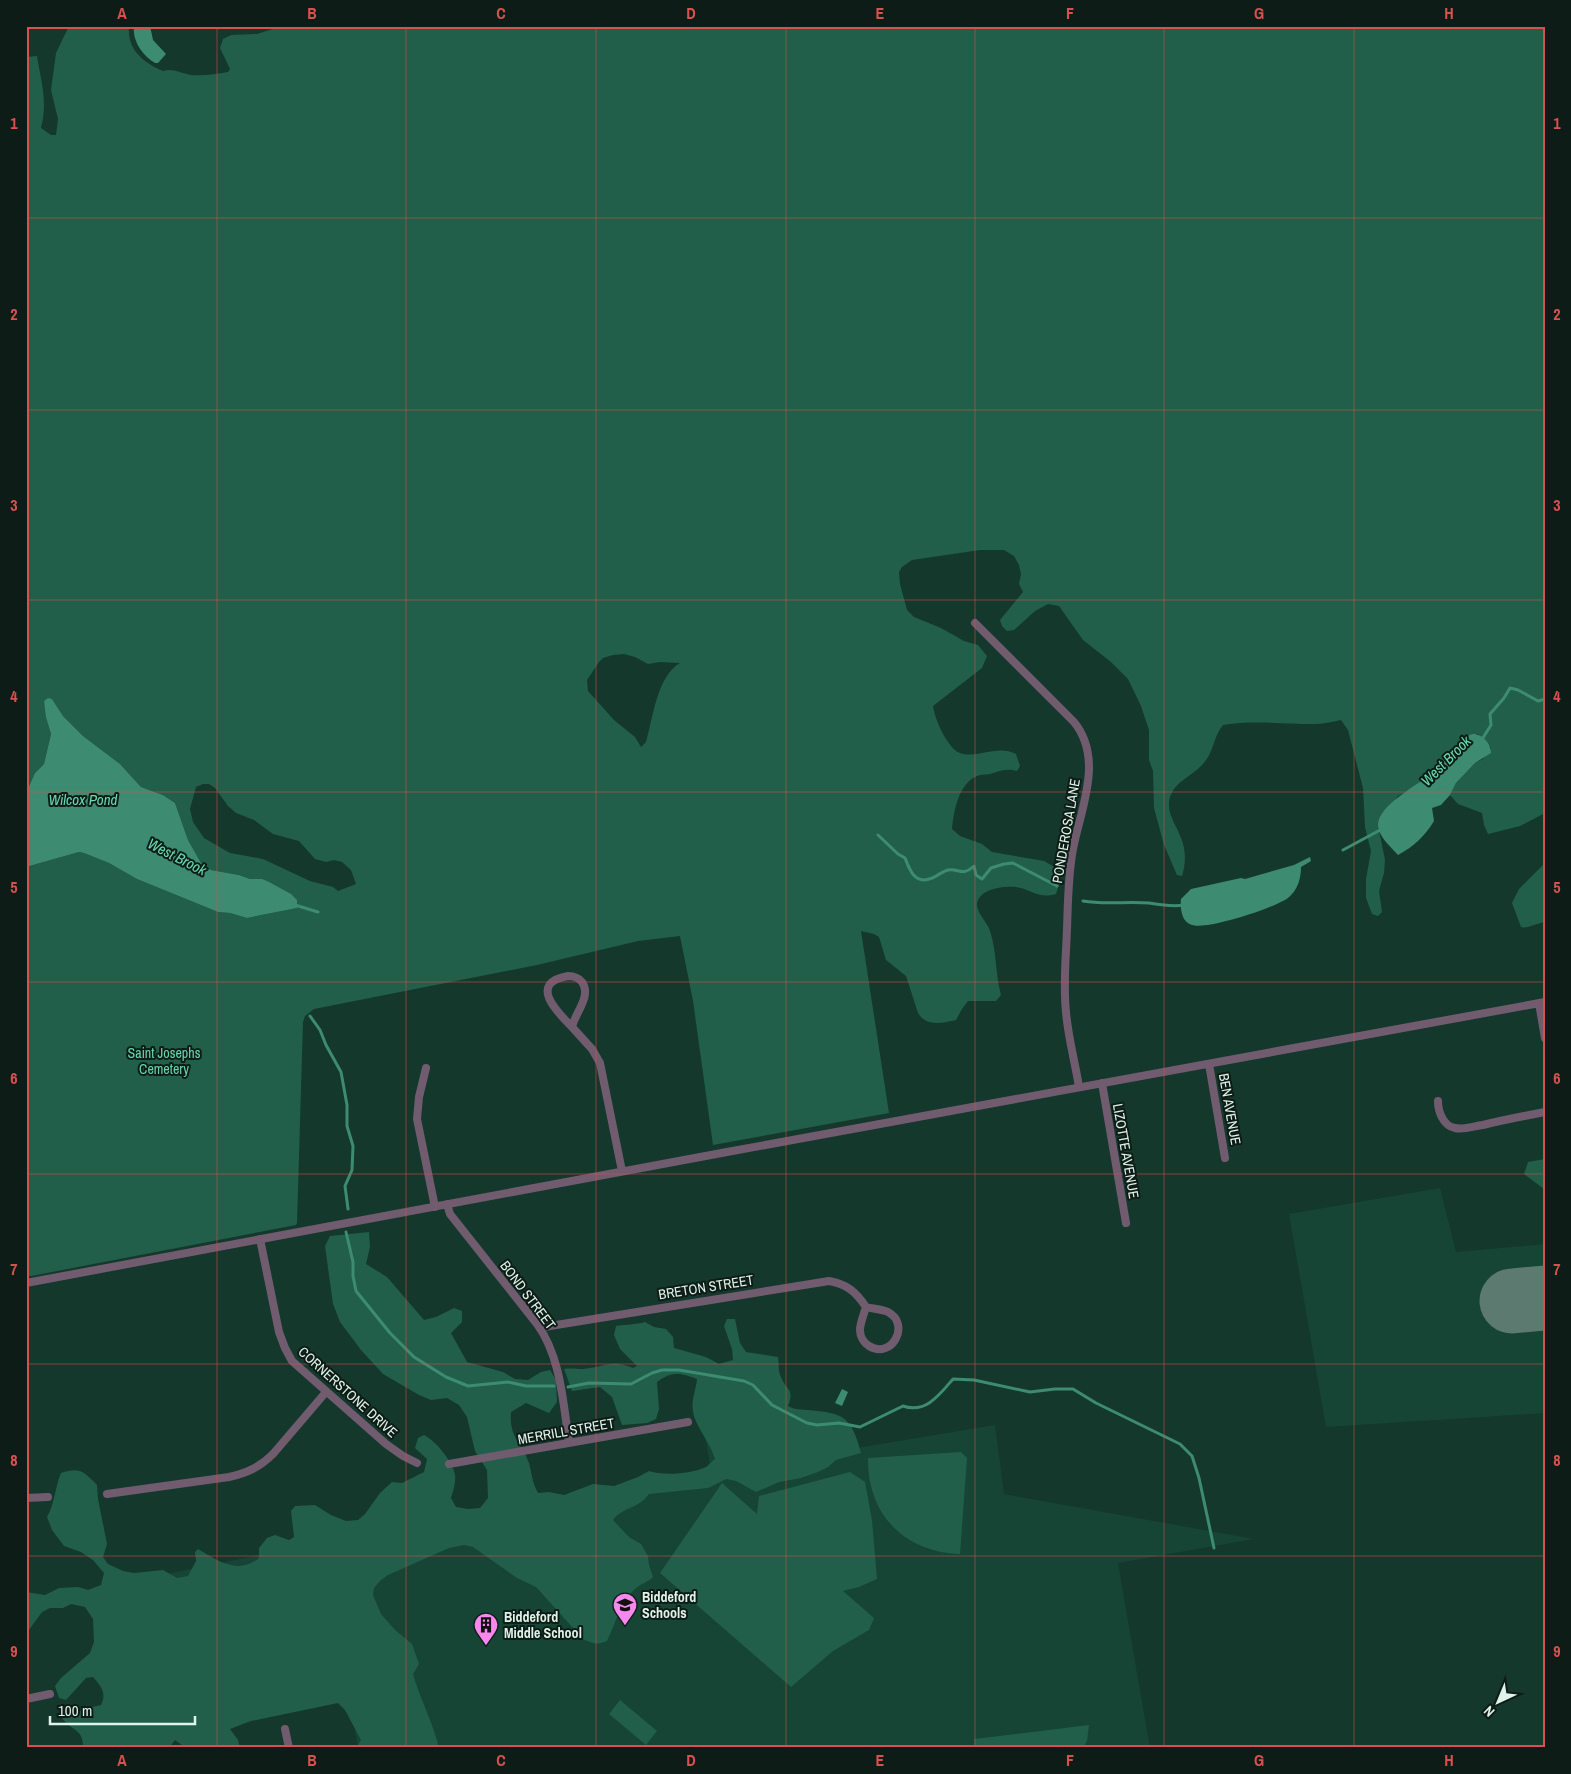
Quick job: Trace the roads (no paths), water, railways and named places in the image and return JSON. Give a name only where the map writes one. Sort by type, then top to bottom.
[{"type":"street","name":"PONDEROSA LANE","points":[[975,622],[1074,722],[1082,735],[1088,751],[1090,770],[1071,864],[1065,989],[1066,1014],[1079,1087]]},
{"type":"street","points":[[572,1027],[583,1001],[585,990],[580,980],[575,976],[568,976],[558,979],[551,984],[548,994],[549,1001],[556,1012],[592,1049],[600,1063],[622,1171]]},
{"type":"street","points":[[26,1284],[622,1171],[1542,1003],[1545,1038]]},
{"type":"street","name":"BEN AVENUE","points":[[1210,1064],[1225,1158]]},
{"type":"street","points":[[426,1068],[419,1097],[417,1119],[435,1207]]},
{"type":"street","name":"LIZOTTE AVENUE","points":[[1102,1083],[1126,1223]]},
{"type":"street","points":[[1438,1101],[1439,1112],[1442,1118],[1448,1125],[1455,1128],[1470,1127],[1545,1112]]},
{"type":"street","name":"BOND STREET","points":[[447,1204],[450,1214],[540,1328],[548,1342],[556,1366],[569,1442]]},
{"type":"street","name":"CORNERSTONE DRIVE","points":[[260,1239],[279,1332],[285,1348],[298,1367],[390,1447],[417,1463]]},
{"type":"street","name":"BRETON STREET","points":[[540,1328],[818,1281],[829,1281],[844,1285],[853,1291],[866,1307]]},
{"type":"street","points":[[866,1307],[889,1313],[896,1320],[899,1334],[890,1346],[876,1349],[864,1341],[860,1327],[866,1307]]},
{"type":"street","points":[[107,1494],[229,1477],[248,1472],[265,1462],[273,1454],[326,1392]]},
{"type":"street","name":"MERRILL STREET","points":[[449,1464],[688,1422]]},
{"type":"street","points":[[26,1498],[48,1497]]},
{"type":"street","points":[[26,1699],[50,1694]]},
{"type":"street","points":[[285,1730],[289,1748]]},
{"type":"water","points":[[134,26],[150,26],[153,40],[166,54],[158,63],[151,60],[139,48]]},
{"type":"water","name":"Wilcox Pond","points":[[48,698],[52,699],[63,716],[83,736],[120,764],[141,787],[163,795],[175,803],[188,840],[201,863],[211,870],[250,879],[262,879],[269,882],[291,894],[297,900],[297,908],[247,918],[218,912],[137,879],[109,863],[79,852],[26,867],[26,793],[35,773],[44,764],[51,734],[44,701]]},
{"type":"water","points":[[1477,734],[1486,740],[1490,746],[1491,753],[1475,763],[1456,783],[1450,795],[1441,805],[1432,808],[1434,821],[1427,832],[1398,855],[1386,842],[1379,830],[1380,818],[1384,810],[1435,771],[1466,736]]},
{"type":"water","points":[[1310,857],[1311,861],[1301,867],[1297,888],[1288,898],[1281,902],[1241,917],[1200,926],[1192,925],[1183,918],[1181,899],[1191,889],[1241,878],[1245,879],[1294,865]]},
{"type":"water","points":[[842,1389],[848,1392],[842,1406],[835,1403]]},
{"type":"waterway","name":"West Brook","points":[[1481,741],[1491,725],[1490,714],[1510,688],[1518,690],[1538,701],[1545,699]]},
{"type":"waterway","name":"West Brook","points":[[1343,850],[1382,829]]},
{"type":"waterway","name":"West Brook","points":[[878,835],[905,858],[913,874],[919,879],[931,878],[948,870],[963,872],[974,866],[976,875],[982,879],[991,868],[1013,863],[1057,886]]},
{"type":"waterway","name":"West Brook","points":[[1083,901],[1149,903],[1171,906],[1184,905]]},
{"type":"waterway","name":"West Brook","points":[[295,905],[318,912]]},
{"type":"waterway","points":[[310,1016],[320,1030],[341,1072],[347,1105],[347,1126],[353,1146],[352,1170],[345,1186],[348,1209]]},
{"type":"waterway","points":[[346,1232],[353,1262],[356,1291],[390,1333],[414,1357],[446,1377],[468,1386],[508,1382],[526,1386],[554,1386]]},
{"type":"waterway","points":[[568,1387],[589,1383],[631,1384],[662,1370],[679,1370],[744,1381],[753,1385],[772,1405],[807,1423],[817,1425],[839,1423],[860,1427],[903,1406],[911,1408],[926,1405],[938,1396],[953,1379],[974,1380],[1030,1392],[1073,1389],[1096,1403],[1180,1444],[1192,1456],[1199,1478],[1214,1548]]},
{"type":"place","name":"Biddeford Schools","points":[[625,1626]]},
{"type":"place","name":"Biddeford Middle School","points":[[486,1646]]},
{"type":"park label","name":"Saint Josephs Cemetery","points":[[164,1062]]}]
